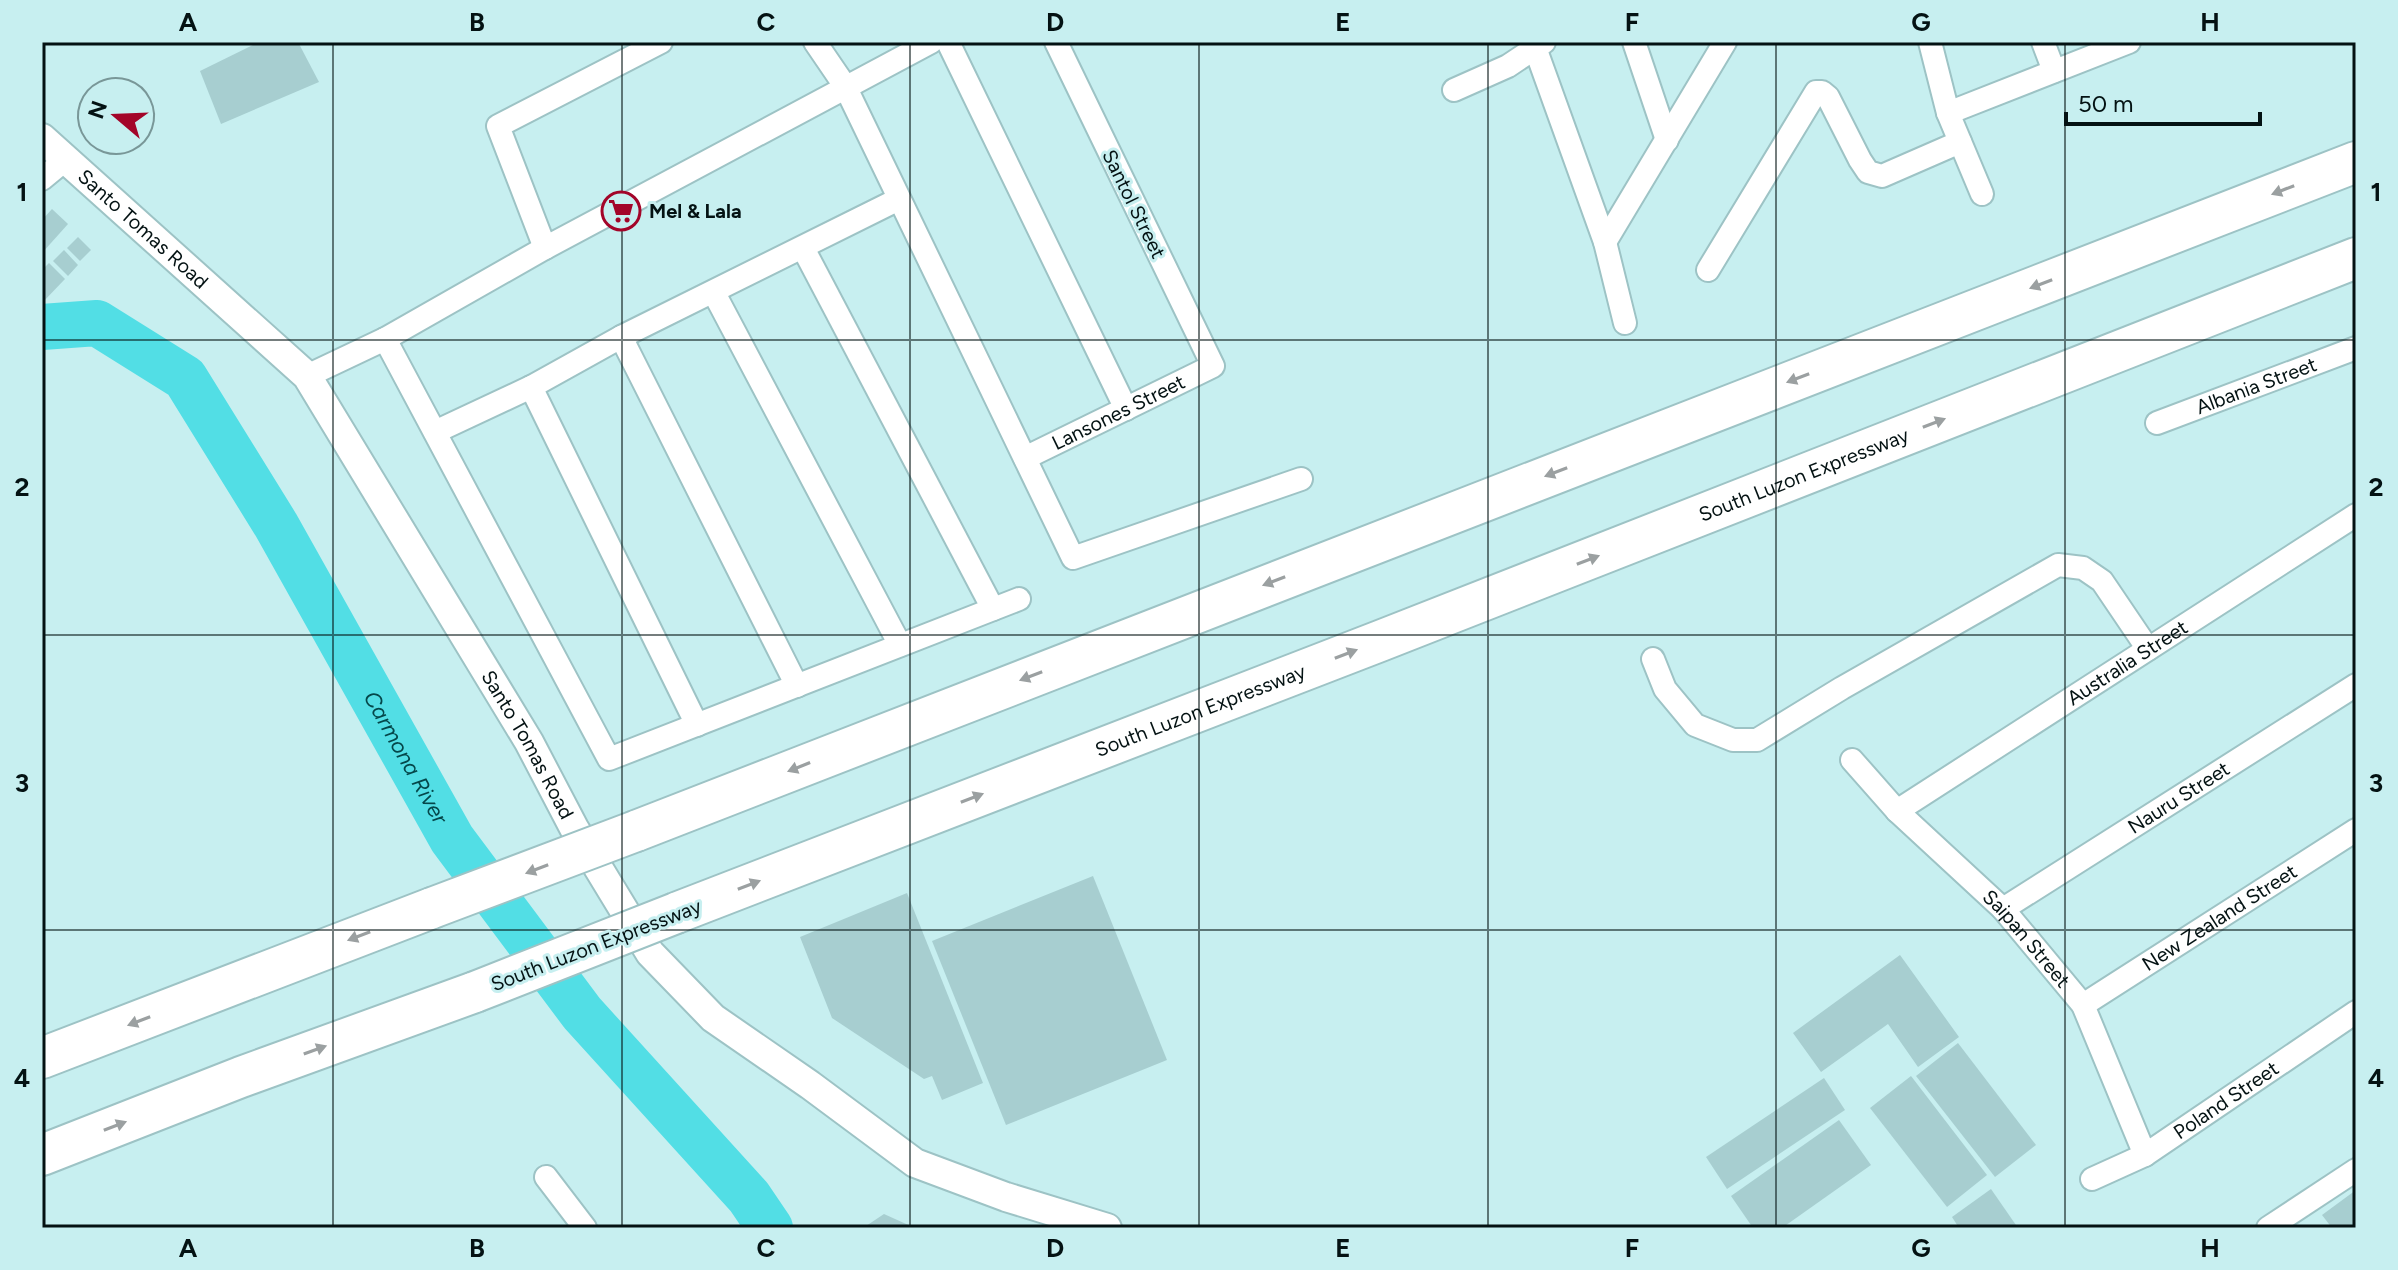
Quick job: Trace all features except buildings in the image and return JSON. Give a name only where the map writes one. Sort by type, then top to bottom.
[{"type":"highway","points":[[42,1058],[636,831],[2356,162]]},
{"type":"highway","name":"South Luzon Expressway","points":[[42,1155],[241,1077],[475,992],[2356,258]]},
{"type":"street","points":[[545,248],[498,126],[661,42]]},
{"type":"street","points":[[815,42],[845,86],[1073,558],[1301,479]]},
{"type":"street","points":[[307,376],[385,339],[545,248],[931,42]]},
{"type":"street","points":[[948,42],[1126,409]]},
{"type":"street","name":"Santol Street","points":[[1056,42],[1213,366]]},
{"type":"street","points":[[1634,42],[1667,140]]},
{"type":"street","points":[[1605,242],[1725,42]]},
{"type":"street","points":[[1930,42],[1948,113],[1982,194]]},
{"type":"street","points":[[2043,42],[2054,71]]},
{"type":"street","points":[[1948,113],[2129,42]]},
{"type":"street","points":[[1454,90],[1508,66],[1538,44],[1605,242],[1625,323]]},
{"type":"street","points":[[1708,270],[1816,92],[1828,97],[1868,172],[1882,176],[1960,142]]},
{"type":"street","name":"Santo Tomas Road","points":[[42,138],[307,376],[529,742],[574,828],[650,953],[713,1018],[915,1163],[1006,1197],[1107,1228]]},
{"type":"street","points":[[42,179],[65,160]]},
{"type":"street","points":[[435,432],[531,387],[621,337],[899,199]]},
{"type":"street","points":[[803,248],[993,609]]},
{"type":"street","points":[[714,293],[900,645]]},
{"type":"street","points":[[621,337],[797,686]]},
{"type":"street","points":[[385,339],[609,759],[1019,599]]},
{"type":"street","name":"Albania Street","points":[[2157,423],[2356,348]]},
{"type":"street","name":"Lansones Street","points":[[1025,458],[1213,366]]},
{"type":"street","points":[[531,387],[697,725]]},
{"type":"street","name":"Australia Street","points":[[1897,811],[2356,515]]},
{"type":"street","points":[[1653,659],[1665,689],[1695,725],[1733,740],[1757,740],[2058,565],[2083,568],[2102,581],[2148,649]]},
{"type":"street","name":"Nauru Street","points":[[2003,909],[2356,685]]},
{"type":"street","name":"Saipan Street","points":[[1852,760],[1897,811],[2003,909],[2083,1005],[2145,1155]]},
{"type":"street","name":"New Zealand Street","points":[[2083,1005],[2356,830]]},
{"type":"street","name":"Poland Street","points":[[2092,1179],[2145,1155],[2356,1012]]},
{"type":"street","points":[[2268,1228],[2356,1170]]},
{"type":"street","points":[[546,1177],[585,1228]]},
{"type":"waterway","name":"Carmona River","points":[[42,327],[97,323],[185,378],[276,525],[452,839],[582,1013],[749,1197],[770,1228]]},
{"type":"place","name":"Mel & Lala","points":[[621,211]]}]
